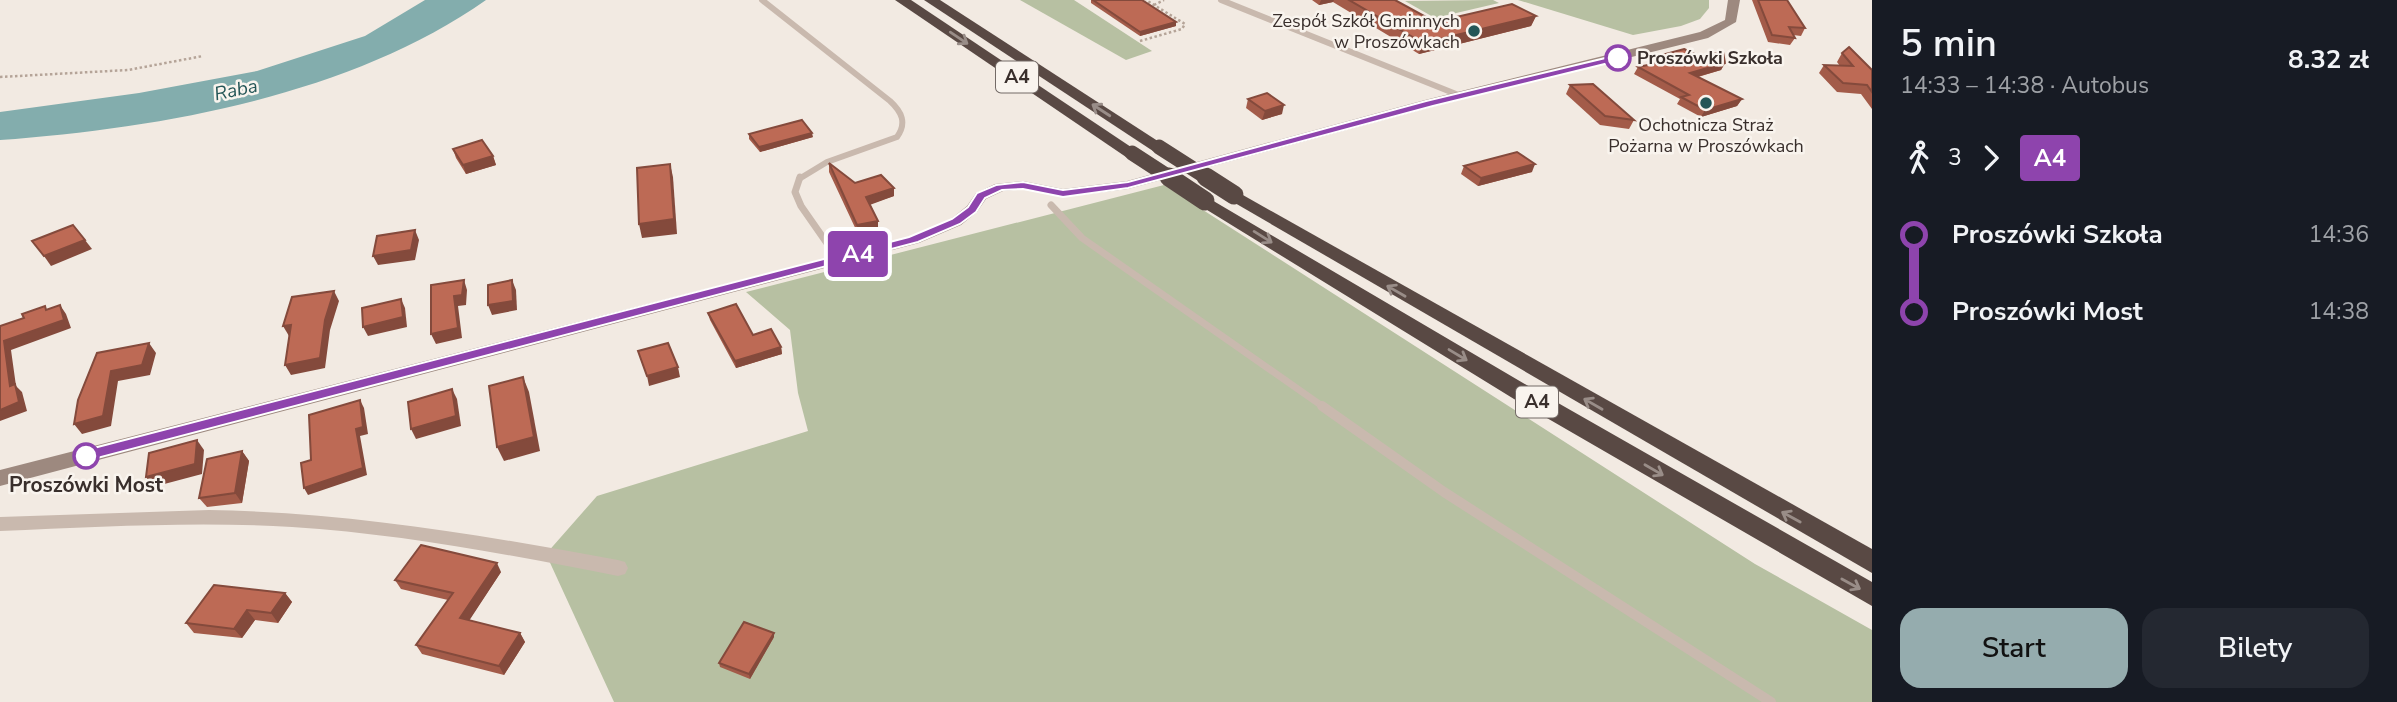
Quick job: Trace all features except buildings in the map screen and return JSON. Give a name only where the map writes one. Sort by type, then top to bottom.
[{"type":"highway","name":"A4","points":[[902,0],[1205,201],[1534,400],[1872,595]]},
{"type":"highway","name":"A4","points":[[931,0],[1234,195],[1562,387],[1872,562]]},
{"type":"main road","points":[[0,478],[914,240],[956,222],[972,209],[981,196],[1000,187],[1023,185],[1063,193],[1128,185],[1461,96],[1704,36],[1730,22],[1734,0]]},
{"type":"street","points":[[0,524],[230,519],[332,523],[500,546],[618,568]]},
{"type":"lane","points":[[762,0],[890,101],[900,110],[905,121],[897,137],[827,162],[800,176],[795,192],[838,259]]},
{"type":"lane","points":[[1221,0],[1461,96]]},
{"type":"lane","points":[[1051,205],[1082,238],[1444,492],[1681,648],[1771,702]]},
{"type":"path","points":[[1140,41],[1182,29],[1185,24],[1146,0]]},
{"type":"path","points":[[1154,5],[1164,0]]},
{"type":"path","points":[[0,77],[109,70],[176,63],[203,56]]},
{"type":"green space","points":[[1020,0],[1074,0],[1152,51],[1126,60]]},
{"type":"green space","points":[[1493,0],[1499,3],[1435,18],[1405,1]]},
{"type":"green space","points":[[1518,0],[1709,0],[1709,8],[1700,19],[1681,26],[1633,35]]},
{"type":"green space","points":[[1164,185],[1755,564],[1872,630],[1872,702],[614,702],[546,554],[597,496],[808,431],[798,393],[790,330],[746,292]]},
{"type":"water","name":"Raba","points":[[425,0],[486,0],[433,33],[376,60],[316,83],[189,115],[125,126],[0,140],[0,112],[139,93],[257,71],[365,36]]},
{"type":"bus line","name":"A4","points":[[86,456],[914,240],[956,222],[972,209],[981,196],[1000,187],[1034,186],[1054,193],[1063,193],[1128,185],[1430,103],[1618,58]]},
{"type":"place","name":"Zespół Szkół Gminnych w Proszówkach","points":[[1474,31]]},
{"type":"place","name":"Proszówki Szkoła","points":[[1618,58]]},
{"type":"place","name":"Ochotnicza Straż Pożarna w Proszówkach","points":[[1706,103]]},
{"type":"place","name":"Proszówki Most","points":[[86,456]]}]
